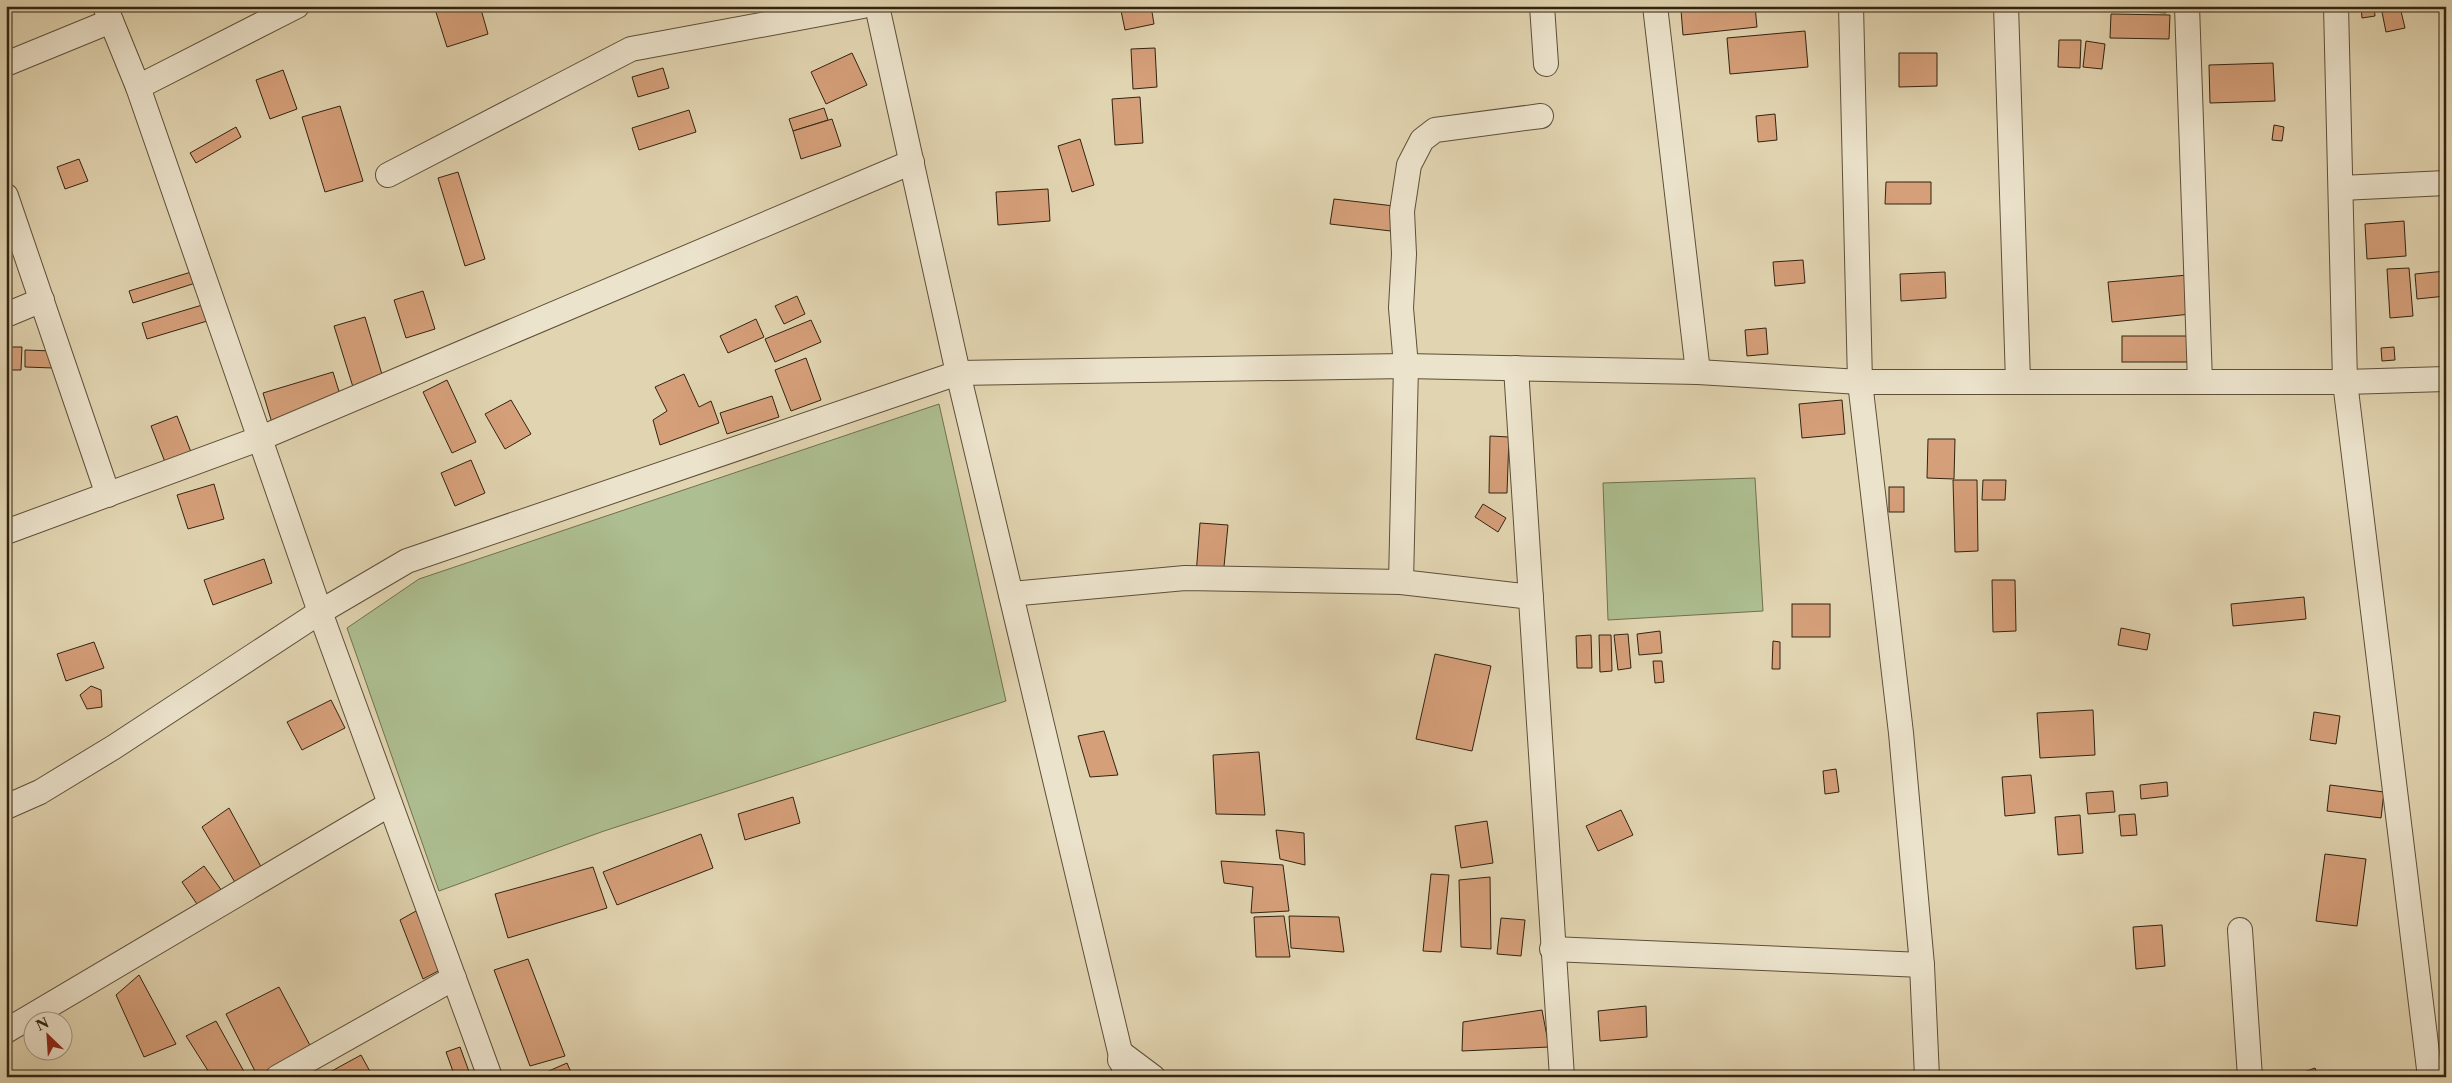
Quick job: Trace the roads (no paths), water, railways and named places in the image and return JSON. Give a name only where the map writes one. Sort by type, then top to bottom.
[{"type":"street","points":[[138,87],[297,6]]},
{"type":"street","points":[[388,175],[631,49],[863,6]]},
{"type":"street","points":[[877,6],[958,373],[1126,1077]]},
{"type":"street","points":[[1542,6],[1546,64]]},
{"type":"street","points":[[1655,6],[1698,372]]},
{"type":"street","points":[[1851,6],[1860,382],[1901,733],[1922,965],[1927,1077]]},
{"type":"street","points":[[2006,6],[2018,381]]},
{"type":"street","points":[[2187,6],[2200,382]]},
{"type":"street","points":[[2336,6],[2345,382],[2435,1062]]},
{"type":"street","points":[[6,64],[108,14],[138,87],[320,612],[490,1077]]},
{"type":"street","points":[[1401,582],[1406,366],[1401,308],[1404,254],[1402,211],[1409,165],[1422,140],[1435,130],[1541,116]]},
{"type":"street","points":[[6,532],[261,438],[912,162]]},
{"type":"street","points":[[2341,188],[2446,184]]},
{"type":"street","points":[[6,196],[108,494]]},
{"type":"street","points":[[6,316],[42,300]]},
{"type":"street","points":[[6,807],[40,792],[114,747],[320,612],[406,561],[958,373],[1406,366],[1698,372],[1860,382],[2345,382],[2446,379]]},
{"type":"street","points":[[1516,368],[1552,948],[1562,1077]]},
{"type":"street","points":[[1011,594],[1184,578],[1401,582],[1531,597]]},
{"type":"street","points":[[6,1031],[390,804]]},
{"type":"street","points":[[2240,930],[2250,1077]]},
{"type":"street","points":[[1552,948],[1922,965]]},
{"type":"street","points":[[278,1077],[454,978]]},
{"type":"street","points":[[1118,1077],[1121,1053]]},
{"type":"street","points":[[1121,1053],[1153,1077]]}]
